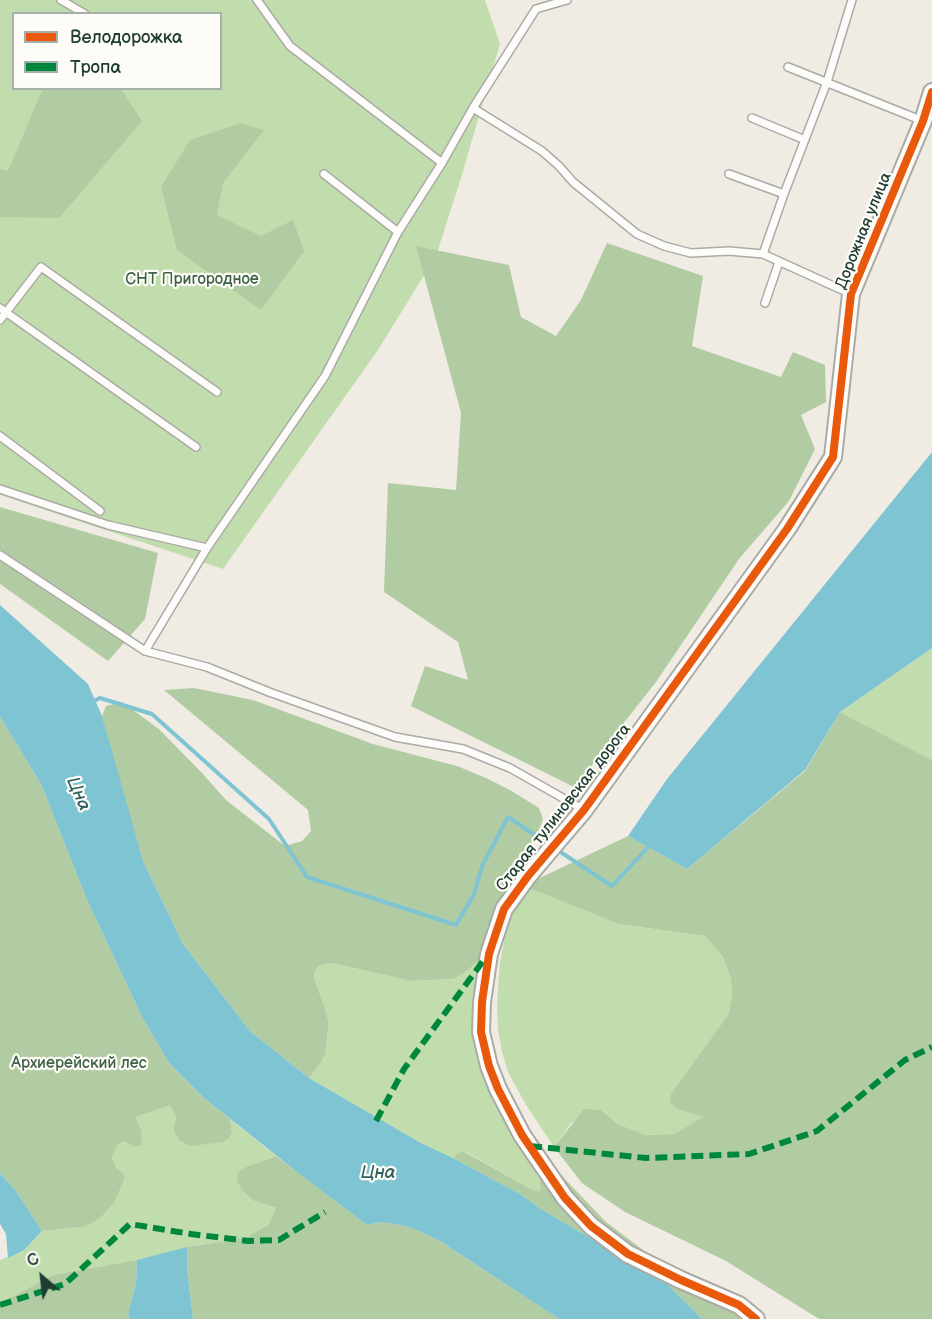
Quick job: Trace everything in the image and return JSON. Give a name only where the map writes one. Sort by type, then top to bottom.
[{"type":"street","name":"Дорожная улица","points":[[833,458],[851,294],[923,121],[932,92]]},
{"type":"street","name":"Старая тулиновская дорога","points":[[756,1319],[739,1305],[628,1254],[591,1226],[565,1198],[508,1108],[489,1066],[481,1032],[482,1002],[489,954],[504,909],[528,876],[585,810],[787,529],[833,458]]},
{"type":"lane","points":[[61,0],[82,12]]},
{"type":"lane","points":[[257,0],[290,46],[442,163]]},
{"type":"lane","points":[[145,651],[207,548],[326,376],[398,232],[536,9],[567,0]]},
{"type":"lane","points":[[763,254],[827,82],[852,0]]},
{"type":"lane","points":[[788,67],[923,121]]},
{"type":"lane","points":[[473,108],[542,151],[573,182],[637,234],[664,246],[691,253],[729,250],[763,254],[851,294]]},
{"type":"lane","points":[[752,118],[805,140]]},
{"type":"lane","points":[[324,174],[398,232]]},
{"type":"lane","points":[[729,174],[784,194]]},
{"type":"lane","points":[[765,303],[779,262]]},
{"type":"lane","points":[[0,320],[3,310],[41,267],[217,392]]},
{"type":"lane","points":[[3,310],[196,447]]},
{"type":"lane","points":[[0,436],[100,511]]},
{"type":"lane","points":[[0,489],[108,525],[207,548]]},
{"type":"lane","points":[[0,555],[145,651],[207,667],[395,737],[463,749],[510,768],[585,810]]},
{"type":"green space","name":"СНТ Пригородное","points":[[0,0],[485,0],[500,44],[436,256],[378,350],[223,569],[0,495]]},
{"type":"green space","points":[[42,90],[122,90],[142,121],[59,218],[0,217],[0,169],[8,171]]},
{"type":"green space","points":[[241,123],[264,130],[223,183],[217,215],[261,236],[293,220],[304,251],[261,310],[177,250],[161,187],[190,140]]},
{"type":"green space","points":[[607,243],[703,276],[692,346],[781,377],[793,352],[825,365],[826,402],[801,415],[815,449],[789,501],[739,559],[656,682],[576,788],[411,706],[425,666],[468,680],[458,642],[384,592],[388,483],[456,490],[461,413],[416,246],[509,265],[521,317],[556,336],[581,300]]},
{"type":"green space","points":[[0,507],[158,553],[145,619],[108,661],[0,584]]},
{"type":"green space","points":[[932,648],[932,760],[840,712]]},
{"type":"green space","points":[[194,688],[253,700],[373,744],[457,766],[510,790],[539,808],[543,819],[509,884],[497,913],[491,950],[465,972],[453,979],[411,981],[332,963],[318,967],[314,978],[329,1024],[325,1055],[309,1078],[250,1031],[183,944],[143,861],[116,771],[102,716],[106,706],[122,702],[159,729],[226,800],[285,846],[302,841],[311,831],[308,810],[164,690]]},
{"type":"green space","points":[[840,712],[932,760],[932,1319],[819,1319],[726,1261],[625,1212],[582,1183],[554,1147],[584,1109],[601,1110],[618,1124],[646,1135],[674,1134],[703,1117],[678,1109],[670,1103],[671,1094],[728,1015],[732,997],[731,979],[723,957],[705,936],[618,924],[523,886],[628,836],[687,869],[805,771]]},
{"type":"green space","name":"Архиерейский лес","points":[[0,717],[41,784],[87,900],[142,1017],[169,1063],[204,1098],[230,1119],[232,1132],[229,1138],[223,1142],[191,1146],[180,1141],[175,1133],[176,1117],[170,1105],[135,1117],[141,1130],[141,1145],[135,1147],[123,1141],[117,1146],[112,1158],[117,1169],[123,1173],[124,1179],[115,1201],[102,1216],[82,1227],[42,1231],[15,1190],[0,1173]]},
{"type":"green space","points":[[523,886],[618,924],[705,936],[723,957],[731,979],[732,997],[728,1015],[672,1094],[670,1103],[679,1109],[704,1117],[674,1134],[646,1135],[618,1124],[601,1110],[572,1122],[554,1147],[526,1105],[508,1072],[498,1029],[497,1002],[500,962],[512,901]]},
{"type":"green space","points":[[491,950],[486,989],[489,1052],[502,1087],[529,1132],[563,1177],[554,1176],[540,1186],[540,1193],[466,1152],[463,1151],[455,1159],[421,1143],[309,1078],[325,1055],[329,1024],[314,978],[318,967],[332,963],[411,981],[453,979]]},
{"type":"green space","points":[[170,1104],[176,1117],[174,1127],[232,1132],[230,1119],[276,1156],[248,1166],[254,1201],[276,1208],[268,1225],[245,1238],[187,1247],[127,1262],[53,1275],[0,1303],[0,1260],[24,1250],[42,1231],[82,1227],[117,1169],[112,1158],[117,1146],[123,1141],[135,1147],[135,1117]]},
{"type":"green space","points":[[463,1151],[540,1192],[541,1174],[563,1177],[606,1222],[651,1256],[760,1319],[702,1319],[664,1281],[541,1209],[520,1194],[455,1159],[457,1154]]},
{"type":"green space","points":[[276,1156],[367,1225],[382,1222],[410,1227],[440,1241],[559,1319],[193,1319],[187,1269],[187,1247],[245,1238],[268,1225],[276,1208],[254,1201],[242,1190],[237,1180],[238,1172]]},
{"type":"green space","points":[[137,1260],[136,1283],[128,1314],[130,1319],[0,1319],[0,1303],[53,1275]]},
{"type":"water","points":[[932,452],[932,648],[840,712],[805,770],[687,869],[628,836],[667,779]]},
{"type":"water","name":"Цна","points":[[0,605],[88,684],[102,716],[143,861],[183,944],[250,1031],[309,1078],[421,1143],[520,1194],[541,1209],[664,1281],[702,1319],[559,1319],[440,1241],[410,1227],[382,1222],[367,1225],[204,1098],[169,1063],[142,1017],[87,900],[41,784],[0,717]]},
{"type":"water","points":[[0,1173],[15,1190],[42,1231],[24,1250],[8,1258],[6,1234],[0,1224]]},
{"type":"water","points":[[187,1247],[187,1269],[193,1319],[130,1319],[128,1314],[136,1283],[137,1260]]},
{"type":"waterway","points":[[92,702],[100,698],[152,714],[269,819],[307,877],[456,925],[474,894],[482,866],[508,817],[544,841]]},
{"type":"waterway","points":[[562,853],[612,886],[650,845]]},
{"type":"marked path","points":[[376,1121],[404,1069],[486,957]]},
{"type":"marked path","points":[[530,1146],[646,1158],[749,1154],[817,1131],[905,1060],[932,1047]]},
{"type":"marked path","points":[[0,1305],[65,1284],[130,1224],[248,1241],[279,1240],[325,1212]]},
{"type":"cycle path","points":[[756,1319],[739,1305],[628,1254],[591,1226],[565,1198],[522,1135],[498,1089],[489,1066],[481,1032],[482,1002],[489,954],[504,909],[528,876],[584,810],[787,529],[833,457],[851,294],[923,121],[932,92]]}]
